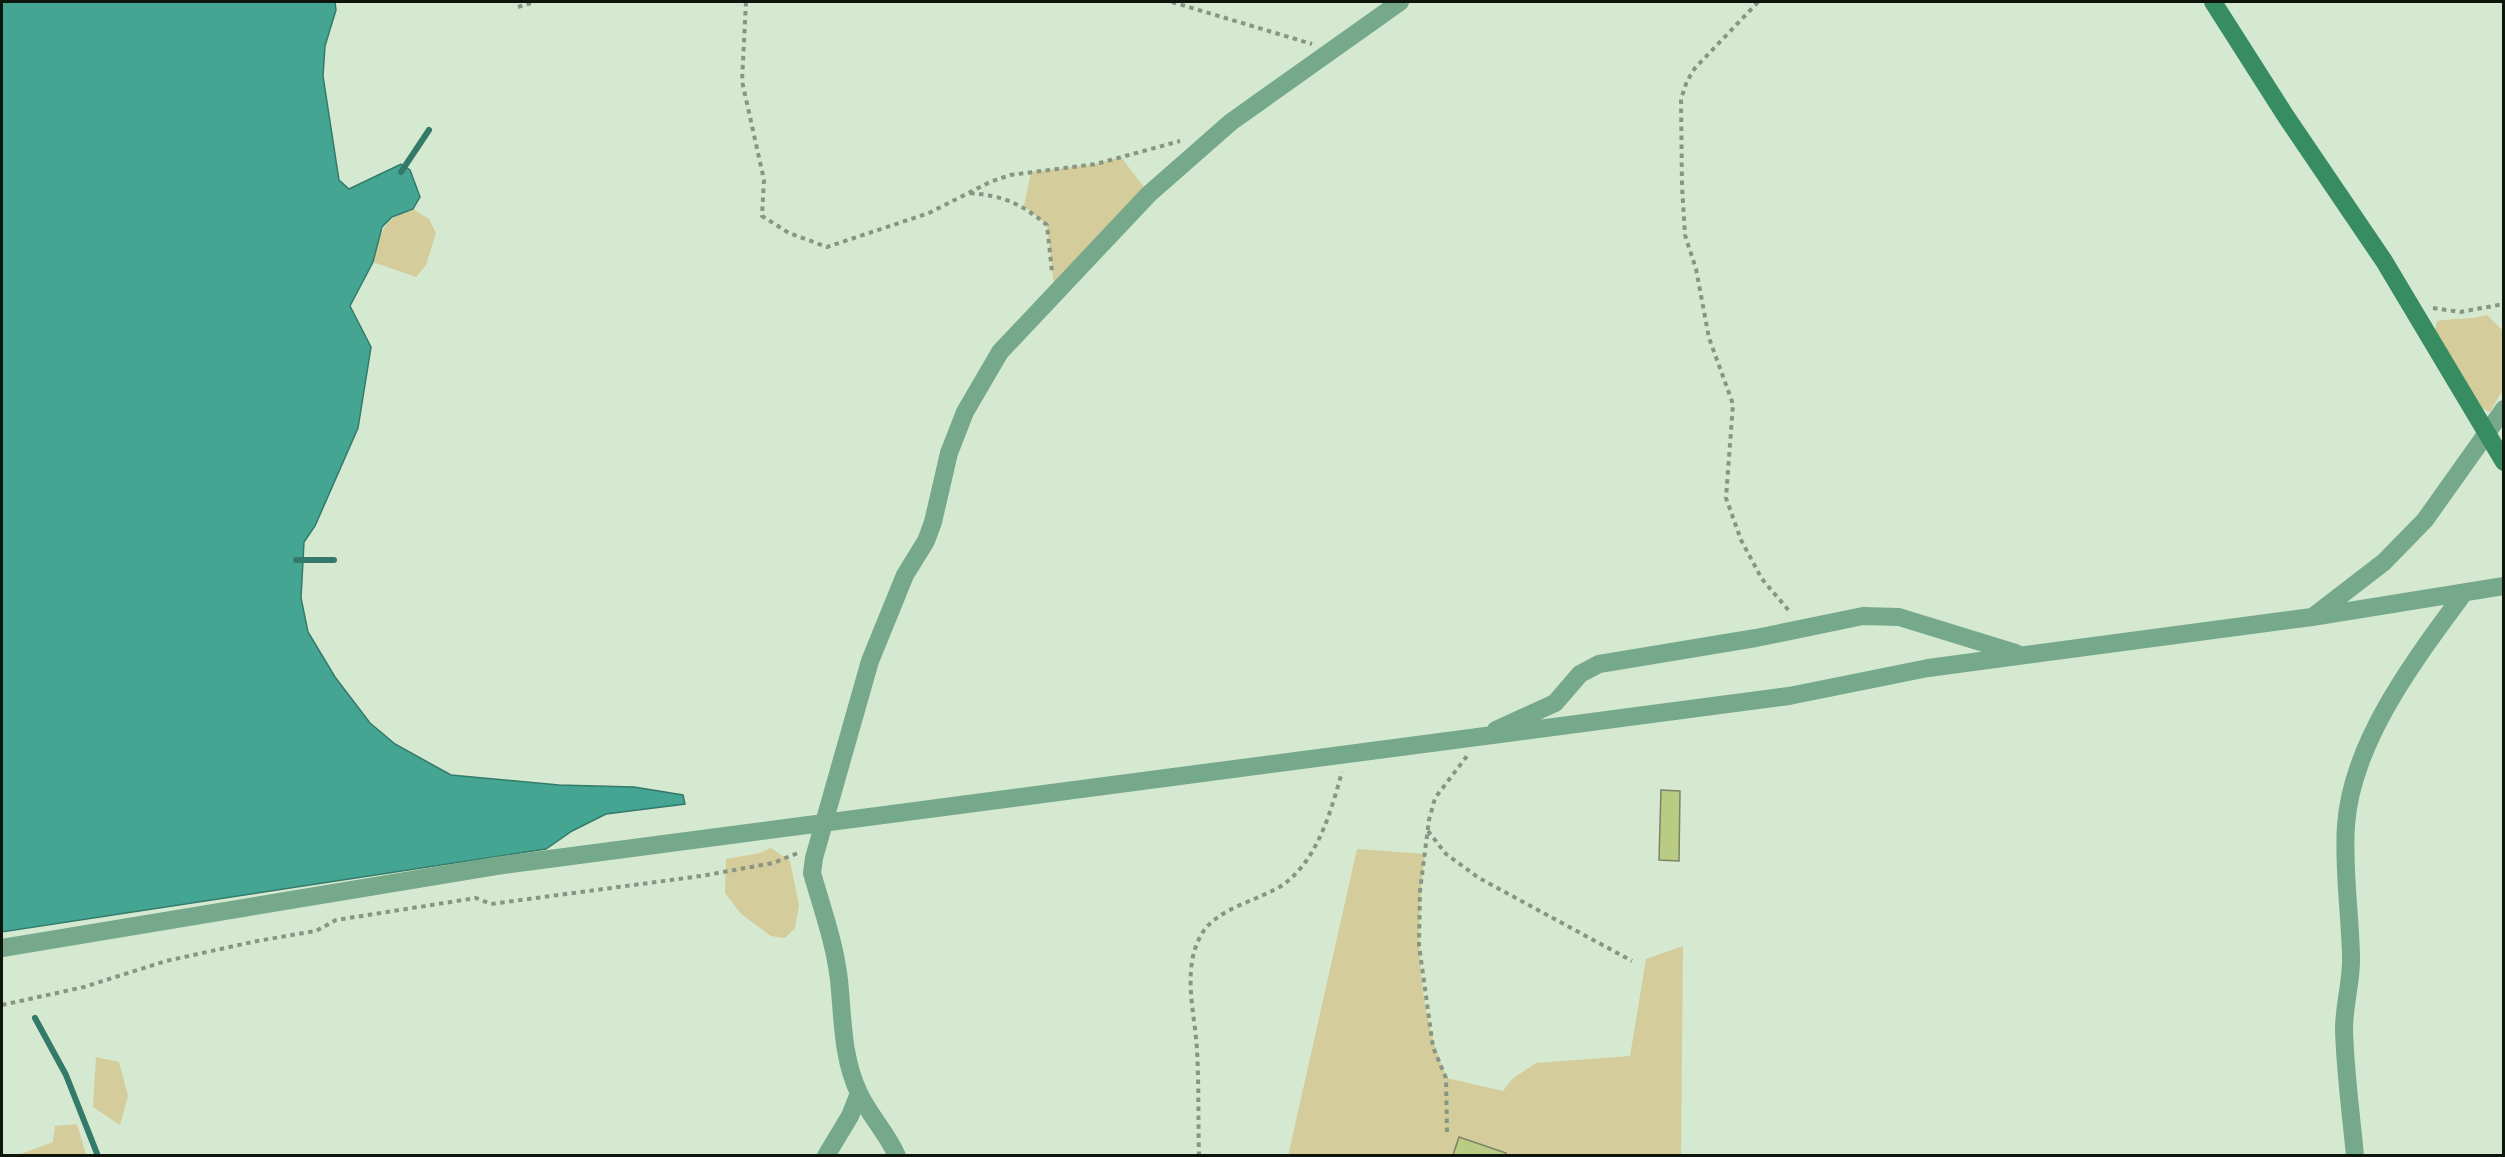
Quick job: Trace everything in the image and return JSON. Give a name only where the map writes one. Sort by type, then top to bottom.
[{"type":"street","points":[[897,1155],[890,1139],[859,1093],[842,1027],[839,979],[812,873],[870,661],[905,575],[933,522],[949,453],[965,412],[1000,352],[1149,194],[1231,122],[1400,2]]},
{"type":"street","points":[[2213,2],[2405,297],[2504,462]]},
{"type":"street","points":[[2312,617],[2384,562],[2425,520],[2487,436],[2504,409]]},
{"type":"street","points":[[2,948],[496,866],[824,825],[1789,696],[1928,668],[2312,617],[2504,586]]},
{"type":"street","points":[[2355,1155],[2344,1027],[2351,958],[2345,875],[2346,823],[2351,791],[2363,758],[2403,676],[2464,592]]},
{"type":"street","points":[[1481,738],[1555,703],[1580,674],[1599,664],[1863,616],[1899,617],[2024,656]]},
{"type":"street","points":[[826,1155],[850,1116],[859,1093]]},
{"type":"path","points":[[518,7],[534,2]]},
{"type":"path","points":[[746,2],[742,81],[764,180],[762,216],[789,233],[827,247],[929,213],[1010,175],[1096,164],[1186,139]]},
{"type":"path","points":[[1172,2],[1332,50]]},
{"type":"path","points":[[1758,2],[1695,68],[1687,81],[1681,99],[1685,236],[1696,269],[1708,338],[1733,404],[1726,498],[1741,540],[1762,579],[1786,611],[1795,613]]},
{"type":"path","points":[[969,193],[997,195],[1024,206],[1047,225],[1055,294]]},
{"type":"path","points":[[2405,297],[2426,307],[2460,312],[2504,304]]},
{"type":"path","points":[[1447,1132],[1446,1078],[1433,1047],[1419,945],[1420,891],[1428,830],[1435,798],[1481,738]]},
{"type":"path","points":[[1199,1155],[1197,1050],[1191,999],[1191,961],[1201,935],[1219,918],[1243,902],[1283,884],[1302,865],[1323,832],[1347,755]]},
{"type":"path","points":[[1428,830],[1446,855],[1479,878],[1632,961]]},
{"type":"path","points":[[2,1005],[84,987],[166,961],[316,931],[336,920],[476,898],[491,904],[701,876],[773,863],[818,845]]},
{"type":"shaded area","points":[[1121,157],[1149,194],[1055,294],[1047,225],[1024,206],[1031,172],[1096,164]]},
{"type":"shaded area","points":[[413,209],[429,219],[436,233],[426,265],[416,277],[373,262],[384,228],[394,218]]},
{"type":"shaded area","points":[[2487,315],[2503,331],[2503,389],[2490,412],[2480,407],[2435,329],[2437,321]]},
{"type":"shaded area","points":[[771,848],[790,861],[799,905],[795,928],[785,938],[771,936],[741,914],[725,893],[726,859],[760,853]]},
{"type":"shaded area","points":[[1357,849],[1425,854],[1420,910],[1421,968],[1429,1024],[1447,1078],[1503,1091],[1512,1079],[1536,1063],[1630,1056],[1646,959],[1683,946],[1681,1155],[1288,1156]]},
{"type":"shaded area","points":[[96,1057],[119,1062],[128,1096],[120,1125],[93,1107]]},
{"type":"shaded area","points":[[77,1124],[86,1155],[18,1155],[53,1142],[55,1126]]},
{"type":"water","points":[[2,2],[335,2],[336,10],[325,46],[323,76],[339,180],[349,189],[401,164],[410,170],[420,197],[413,209],[392,217],[382,227],[373,262],[350,306],[371,347],[358,428],[315,526],[304,542],[301,598],[308,632],[335,677],[370,723],[395,744],[451,775],[559,785],[634,787],[683,795],[685,804],[606,814],[572,831],[546,849],[2,932]]},
{"type":"building","points":[[1661,790],[1680,791],[1679,861],[1659,860]]},
{"type":"building","points":[[1459,1137],[1506,1153],[1506,1155],[1453,1155]]},
{"type":"waterway","points":[[401,172],[429,130]]},
{"type":"waterway","points":[[296,560],[334,560]]},
{"type":"waterway","points":[[35,1018],[66,1075],[98,1156]]}]
